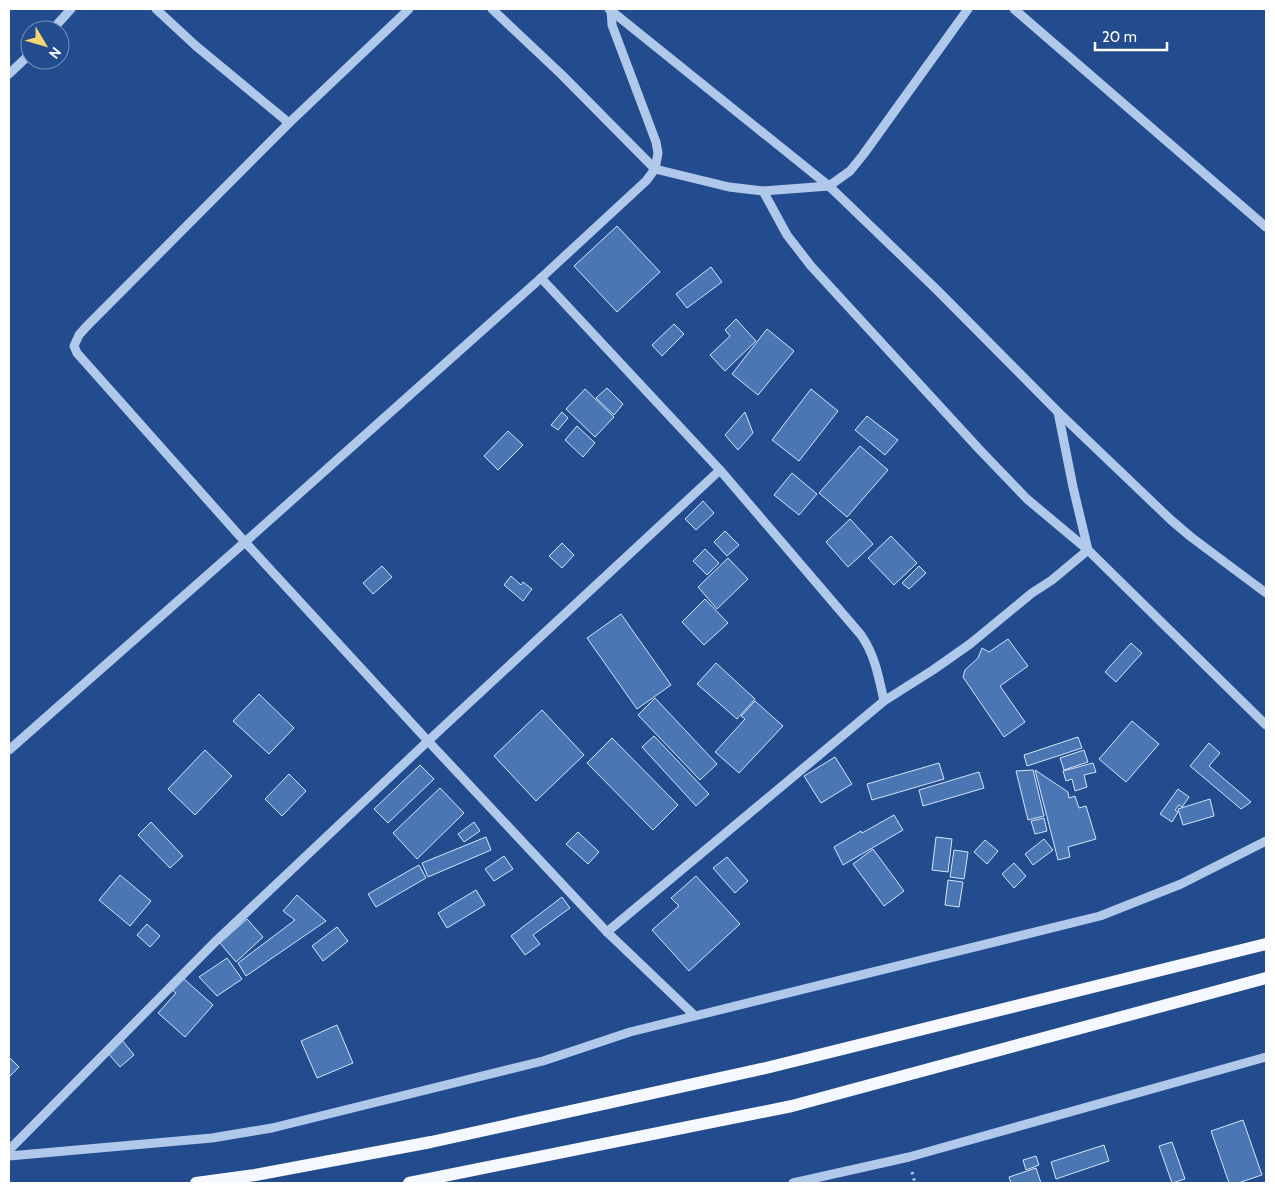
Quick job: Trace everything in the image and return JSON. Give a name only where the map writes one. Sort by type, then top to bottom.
[{"type":"main road","points":[[196,1183],[255,1175],[432,1142],[766,1068],[1266,944]]},
{"type":"main road","points":[[409,1183],[792,1106],[1266,978]]},
{"type":"street","points":[[61,20],[71,9]]},
{"type":"street","points":[[156,9],[196,46],[289,123]]},
{"type":"street","points":[[409,9],[289,123],[86,327],[79,335],[74,346],[77,353],[244,542],[428,741],[607,932],[696,1016]]},
{"type":"street","points":[[492,9],[561,74],[655,169],[729,187],[763,191],[829,186],[850,171],[968,9]]},
{"type":"street","points":[[9,750],[540,278],[646,181],[655,169],[658,152],[656,142],[612,25],[610,9]]},
{"type":"street","points":[[610,9],[829,186],[937,290],[1058,412],[1171,520],[1266,593]]},
{"type":"street","points":[[1014,9],[1266,228]]},
{"type":"street","points":[[9,74],[20,64]]},
{"type":"street","points":[[763,191],[787,235],[811,266],[1027,499],[1088,550],[1266,725]]},
{"type":"street","points":[[540,278],[720,470],[861,635],[874,659],[884,701]]},
{"type":"street","points":[[1058,412],[1088,550]]},
{"type":"street","points":[[9,1150],[217,940],[720,470]]},
{"type":"street","points":[[607,932],[884,701],[970,644],[1088,550]]},
{"type":"street","points":[[9,1156],[212,1138],[272,1128],[543,1061],[630,1032],[1100,916],[1181,884],[1266,841]]},
{"type":"street","points":[[793,1183],[909,1157],[1266,1057]]},
{"type":"building","points":[[617,226],[660,272],[617,312],[574,266]]},
{"type":"building","points":[[711,267],[722,282],[687,308],[676,294]]},
{"type":"building","points":[[736,319],[756,341],[725,371],[710,355],[730,336],[725,330]]},
{"type":"building","points":[[674,324],[684,334],[662,356],[652,345]]},
{"type":"building","points":[[767,329],[794,351],[758,395],[732,374]]},
{"type":"building","points":[[607,388],[623,404],[614,415],[596,398]]},
{"type":"building","points":[[585,389],[614,417],[595,437],[566,409]]},
{"type":"building","points":[[811,389],[838,411],[799,461],[772,440]]},
{"type":"building","points":[[562,412],[568,418],[558,430],[551,425]]},
{"type":"building","points":[[745,412],[753,433],[738,450],[725,435]]},
{"type":"building","points":[[867,416],[898,440],[885,455],[855,430]]},
{"type":"building","points":[[577,426],[595,443],[583,457],[565,440]]},
{"type":"building","points":[[508,431],[523,445],[498,470],[484,456]]},
{"type":"building","points":[[860,446],[888,470],[847,517],[819,493]]},
{"type":"building","points":[[792,473],[817,494],[799,515],[774,495]]},
{"type":"building","points":[[703,501],[714,513],[696,530],[685,519]]},
{"type":"building","points":[[850,519],[873,544],[848,567],[826,542]]},
{"type":"building","points":[[725,531],[739,545],[727,556],[714,542]]},
{"type":"building","points":[[891,536],[917,563],[894,585],[868,558]]},
{"type":"building","points":[[562,543],[574,555],[562,568],[549,556]]},
{"type":"building","points":[[705,549],[719,563],[707,575],[693,561]]},
{"type":"building","points":[[728,558],[748,579],[717,609],[698,587]]},
{"type":"building","points":[[382,566],[392,577],[373,594],[363,583]]},
{"type":"building","points":[[919,566],[926,573],[909,589],[902,583]]},
{"type":"building","points":[[511,576],[521,585],[523,582],[532,589],[523,601],[504,585]]},
{"type":"building","points":[[705,599],[728,623],[704,645],[682,622]]},
{"type":"building","points":[[621,614],[671,685],[637,709],[587,638]]},
{"type":"building","points":[[1008,639],[1028,666],[1000,686],[1025,722],[1004,737],[963,677],[965,670],[978,658],[982,648],[989,652]]},
{"type":"building","points":[[1131,643],[1142,653],[1116,682],[1105,672]]},
{"type":"building","points":[[716,663],[755,699],[737,719],[697,684]]},
{"type":"building","points":[[259,694],[294,728],[269,754],[233,721]]},
{"type":"building","points":[[655,698],[717,764],[700,780],[638,715]]},
{"type":"building","points":[[755,701],[783,726],[739,773],[715,752],[745,719],[741,716]]},
{"type":"building","points":[[542,710],[584,755],[536,801],[494,756]]},
{"type":"building","points":[[1132,721],[1159,744],[1126,782],[1099,759]]},
{"type":"building","points":[[654,736],[709,794],[696,806],[642,747]]},
{"type":"building","points":[[1078,737],[1082,748],[1027,766],[1024,755]]},
{"type":"building","points":[[612,738],[678,805],[653,830],[587,763]]},
{"type":"building","points":[[1209,743],[1220,753],[1209,766],[1251,802],[1241,809],[1190,766]]},
{"type":"building","points":[[205,750],[232,776],[195,815],[168,789]]},
{"type":"building","points":[[1084,750],[1088,762],[1064,770],[1060,758]]},
{"type":"building","points":[[835,757],[852,784],[821,803],[804,776]]},
{"type":"building","points":[[939,763],[944,779],[872,800],[867,784]]},
{"type":"building","points":[[1093,763],[1096,772],[1084,775],[1087,787],[1075,791],[1072,779],[1066,781],[1063,771]]},
{"type":"building","points":[[420,765],[434,779],[388,823],[374,809]]},
{"type":"building","points":[[1033,770],[1044,816],[1028,820],[1016,771]]},
{"type":"building","points":[[1035,770],[1068,792],[1069,798],[1075,796],[1079,808],[1086,806],[1096,839],[1068,847],[1070,857],[1058,860]]},
{"type":"building","points":[[979,772],[984,788],[923,806],[919,790]]},
{"type":"building","points":[[289,774],[306,791],[282,816],[265,799]]},
{"type":"building","points":[[440,788],[464,813],[417,859],[393,833]]},
{"type":"building","points":[[1178,789],[1189,797],[1182,807],[1179,805],[1175,810],[1178,812],[1172,822],[1160,814]]},
{"type":"building","points":[[1210,799],[1214,816],[1183,825],[1178,809]]},
{"type":"building","points":[[894,815],[903,830],[843,865],[834,847]]},
{"type":"building","points":[[1044,818],[1047,831],[1035,834],[1031,821]]},
{"type":"building","points":[[151,822],[183,856],[170,868],[138,835]]},
{"type":"building","points":[[474,822],[480,831],[464,842],[458,834]]},
{"type":"building","points":[[578,832],[599,852],[588,864],[566,844]]},
{"type":"building","points":[[486,837],[491,850],[428,877],[422,863]]},
{"type":"building","points":[[936,837],[952,839],[948,872],[932,870]]},
{"type":"building","points":[[1044,839],[1053,850],[1033,865],[1025,854]]},
{"type":"building","points":[[985,840],[998,851],[987,864],[974,852]]},
{"type":"building","points":[[873,849],[904,891],[884,906],[853,864]]},
{"type":"building","points":[[954,850],[968,852],[964,879],[950,877]]},
{"type":"building","points":[[504,856],[513,869],[494,881],[485,869]]},
{"type":"building","points":[[727,857],[748,881],[735,893],[713,868]]},
{"type":"building","points":[[1014,863],[1026,876],[1014,888],[1002,874]]},
{"type":"building","points":[[419,865],[426,878],[376,907],[368,894]]},
{"type":"building","points":[[120,875],[151,901],[130,926],[99,900]]},
{"type":"building","points":[[696,876],[740,924],[689,971],[652,930],[679,906],[671,898]]},
{"type":"building","points":[[948,880],[963,882],[959,907],[945,905]]},
{"type":"building","points":[[476,890],[485,905],[447,928],[438,913]]},
{"type":"building","points":[[297,895],[326,921],[246,976],[238,963],[295,920],[283,911]]},
{"type":"building","points":[[562,897],[570,908],[533,935],[540,944],[525,955],[511,936]]},
{"type":"building","points":[[247,919],[263,937],[236,962],[220,943]]},
{"type":"building","points":[[147,924],[160,936],[150,947],[137,935]]},
{"type":"building","points":[[337,927],[348,941],[323,961],[312,946]]},
{"type":"building","points":[[227,958],[242,979],[217,996],[199,977]]},
{"type":"building","points":[[183,978],[213,1005],[185,1037],[158,1013],[176,993],[172,990]]},
{"type":"building","points":[[337,1025],[353,1063],[317,1078],[301,1041]]},
{"type":"building","points":[[122,1040],[134,1055],[120,1067],[107,1052]]},
{"type":"building","points":[[9,1057],[19,1067],[9,1077]]},
{"type":"building","points":[[1243,1120],[1262,1175],[1238,1183],[1229,1183],[1211,1131]]},
{"type":"building","points":[[1172,1142],[1185,1179],[1172,1183],[1159,1146]]},
{"type":"building","points":[[1104,1145],[1109,1161],[1056,1179],[1051,1162]]},
{"type":"building","points":[[1036,1156],[1039,1165],[1026,1170],[1023,1160]]},
{"type":"building","points":[[1036,1168],[1041,1183],[1011,1183],[1009,1177]]}]
